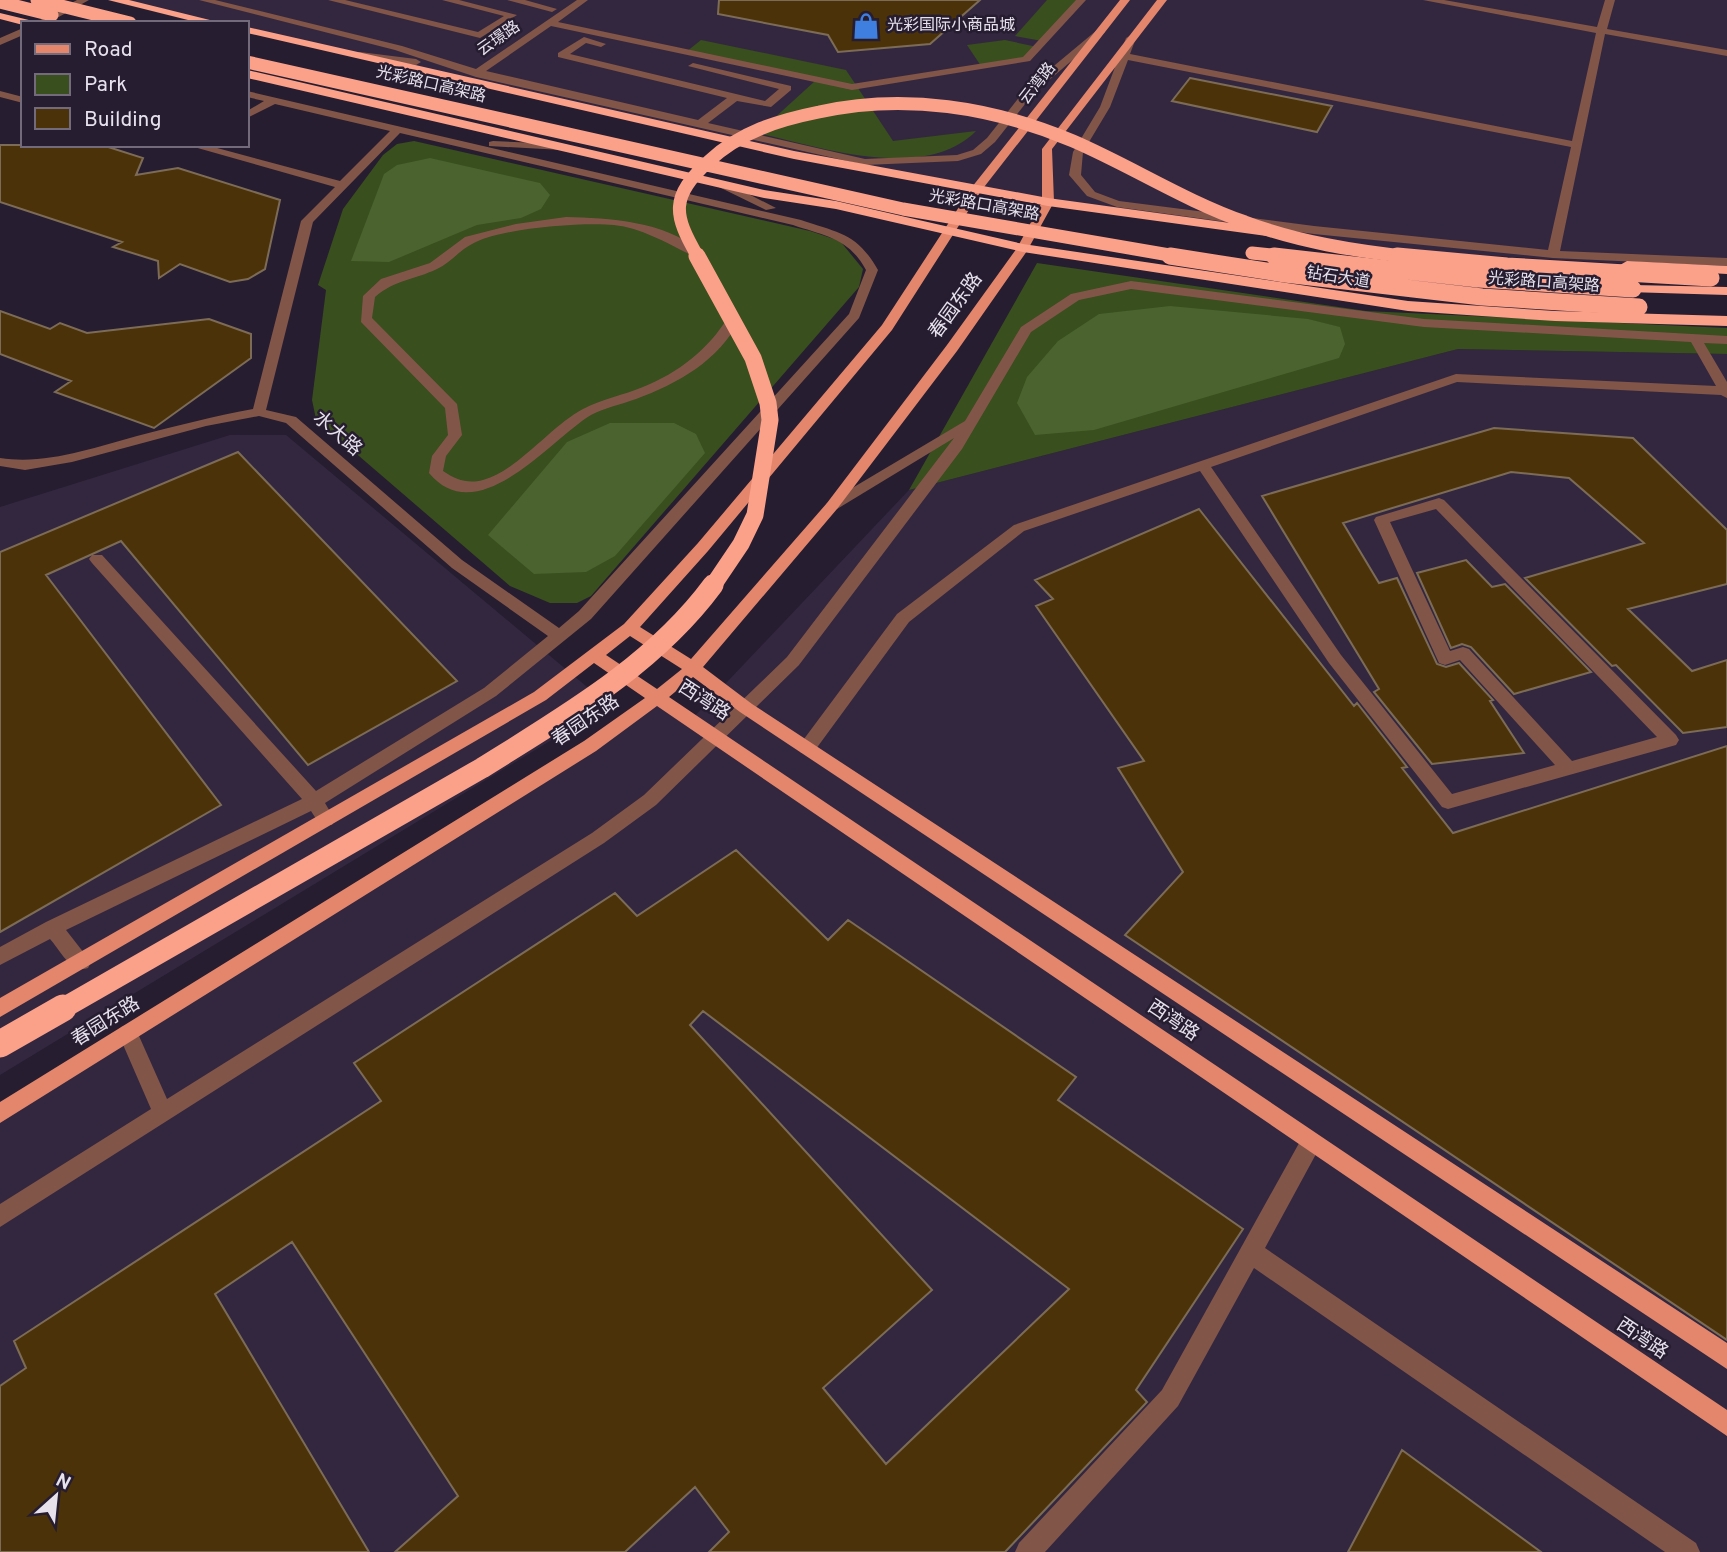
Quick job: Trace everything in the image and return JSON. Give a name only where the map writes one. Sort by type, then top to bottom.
[{"type":"highway","points":[[37,0],[122,21]]},
{"type":"highway","points":[[114,0],[206,21]]},
{"type":"highway","points":[[0,2],[76,21]]},
{"type":"highway","points":[[0,16],[21,21]]},
{"type":"highway","name":"钻石大道","points":[[248,30],[458,73],[794,155],[1048,202],[1397,250],[1723,280]]},
{"type":"highway","name":"光彩路口高架路","points":[[248,51],[914,198],[1189,244]]},
{"type":"highway","name":"光彩路口高架路","points":[[248,62],[903,209],[1098,244],[1285,274],[1443,292],[1727,311]]},
{"type":"highway","name":"钻石大道","points":[[248,74],[723,185],[836,205],[1023,248],[1408,306],[1555,316],[1727,321]]},
{"type":"highway","points":[[0,1044],[482,768],[555,722],[639,664],[675,630],[712,586],[744,540],[757,509],[769,437],[768,404],[753,357],[679,223],[680,202],[691,182],[712,159],[737,138],[778,121],[856,105],[917,103],[968,108],[1047,130],[1203,206],[1252,226],[1303,240],[1487,265],[1723,280]]},
{"type":"highway","name":"光彩路口高架路","points":[[1244,252],[1478,279],[1633,289],[1723,280]]},
{"type":"main road","name":"云湾路","points":[[976,189],[1125,0]]},
{"type":"main road","points":[[1048,202],[1048,149],[1162,0]]},
{"type":"main road","points":[[0,1008],[540,696],[629,628],[703,547],[887,327],[976,189]]},
{"type":"main road","name":"春园东路","points":[[0,1113],[590,746],[657,698],[693,668],[832,506],[952,348],[1023,248],[1048,202]]},
{"type":"main road","name":"西湾路","points":[[629,628],[1727,1357]]},
{"type":"main road","name":"西湾路","points":[[594,655],[1727,1424]]},
{"type":"street","points":[[44,21],[84,0]]},
{"type":"street","points":[[204,0],[328,26],[398,48],[458,73],[480,72],[865,162],[958,158],[977,152],[990,140],[1028,92],[1100,32]]},
{"type":"street","points":[[333,0],[357,10],[480,35],[512,15],[447,0]]},
{"type":"street","points":[[512,0],[552,9]]},
{"type":"street","name":"云璟路","points":[[496,46],[565,0]]},
{"type":"street","name":"云璟路","points":[[480,72],[583,0]]},
{"type":"street","points":[[550,23],[852,88],[1026,59],[1080,0]]},
{"type":"street","points":[[1428,0],[1727,52]]},
{"type":"street","points":[[1553,254],[1610,0]]},
{"type":"street","points":[[0,42],[5,36]]},
{"type":"street","points":[[1131,38],[1105,107],[1078,152],[1075,176],[1090,194],[1117,204],[1500,258]]},
{"type":"street","points":[[584,40],[787,88],[767,105],[735,97],[668,81],[562,55],[584,40]]},
{"type":"street","name":"云璟路","points":[[458,73],[484,54]]},
{"type":"street","points":[[1125,56],[1577,145]]},
{"type":"street","points":[[0,94],[21,99]]},
{"type":"street","points":[[248,94],[448,143],[797,222]]},
{"type":"street","points":[[701,123],[735,97]]},
{"type":"street","points":[[248,114],[272,101]]},
{"type":"street","points":[[259,412],[307,221],[397,131]]},
{"type":"street","points":[[448,143],[562,147]]},
{"type":"street","points":[[201,147],[342,185]]},
{"type":"street","points":[[0,957],[53,928],[314,801],[490,692],[585,615],[855,315],[872,270],[861,250],[844,239],[797,222],[723,185]]},
{"type":"street","points":[[693,251],[659,234],[616,222],[566,221],[516,228],[469,240],[434,265],[385,282],[369,296],[366,318],[452,407],[455,435],[439,456],[436,473],[451,485],[467,487],[486,485],[499,480],[587,412],[650,389],[686,370],[725,336],[733,320]]},
{"type":"street","points":[[1314,230],[1553,254],[1727,262]]},
{"type":"street","points":[[0,1216],[598,838],[650,800],[793,661],[957,446],[1026,330],[1075,297],[1131,285],[1424,323],[1727,340]]},
{"type":"street","points":[[1281,305],[1408,306]]},
{"type":"street","points":[[1696,340],[1727,392]]},
{"type":"street","points":[[807,748],[902,618],[1019,528],[1456,378],[1727,392]]},
{"type":"street","name":"水大路","points":[[0,462],[25,466],[72,458],[205,422],[259,412],[291,420],[457,564],[559,636]]},
{"type":"street","points":[[832,506],[970,423]]},
{"type":"street","points":[[1203,465],[1335,659],[1448,802],[1670,740],[1439,503],[1381,520],[1445,659],[1463,653],[1568,768]]},
{"type":"street","points":[[97,559],[314,801],[326,820]]},
{"type":"street","points":[[53,928],[81,962]]},
{"type":"street","points":[[128,1033],[163,1113]]},
{"type":"street","points":[[1028,1552],[1170,1398],[1311,1143]]},
{"type":"street","points":[[1251,1252],[1687,1552]]},
{"type":"shaded area","points":[[114,0],[1727,0],[1727,270],[1397,250],[1048,202],[794,155],[248,30],[248,21],[206,21]]},
{"type":"shaded area","points":[[1458,349],[1727,354],[1727,1552],[0,1552],[0,1106],[657,698],[692,719],[909,490]]},
{"type":"shaded area","points":[[230,435],[286,435],[605,702],[573,727],[0,1075],[0,507]]},
{"type":"green space","points":[[1047,0],[1081,0],[1042,41],[1015,36]]},
{"type":"green space","points":[[701,40],[846,70],[893,141],[976,131],[955,147],[929,155],[901,158],[841,152],[758,133],[815,81],[686,52]]},
{"type":"green space","points":[[1005,40],[1037,47],[1026,59],[981,66],[967,45]]},
{"type":"green space","points":[[414,141],[810,231],[840,241],[863,269],[859,287],[591,596],[577,603],[550,603],[510,586],[316,419],[312,400],[326,290],[318,285],[343,209],[383,155],[397,144]]},
{"type":"green space","points":[[430,158],[540,183],[550,195],[541,209],[521,218],[477,225],[389,262],[351,261],[384,174],[397,165]]},
{"type":"green space","points":[[1037,263],[1366,311],[1727,328],[1727,354],[1458,349],[909,490]]},
{"type":"green space","points":[[1170,306],[1308,319],[1340,327],[1345,344],[1339,358],[1094,430],[1035,435],[1017,403],[1027,377],[1058,341],[1099,314]]},
{"type":"green space","points":[[610,423],[674,423],[696,434],[705,453],[615,556],[586,572],[534,574],[488,535],[567,442]]},
{"type":"building","name":"光彩国际小商品城","points":[[719,0],[980,0],[930,44],[838,52],[828,35],[718,14]]},
{"type":"building","points":[[1190,78],[1332,106],[1317,132],[1172,101]]},
{"type":"building","points":[[0,145],[108,147],[143,158],[136,175],[178,168],[280,200],[265,269],[248,279],[230,282],[180,264],[159,278],[158,261],[113,247],[122,242],[0,202]]},
{"type":"building","points":[[0,311],[50,329],[60,323],[87,333],[209,319],[251,334],[251,358],[154,428],[55,392],[71,381],[0,354]]},
{"type":"building","points":[[1494,428],[1633,438],[1727,530],[1727,584],[1628,609],[1692,671],[1727,660],[1727,727],[1683,733],[1525,578],[1644,543],[1569,478],[1511,472],[1343,523],[1379,583],[1397,578],[1437,664],[1446,667],[1459,663],[1493,700],[1490,701],[1524,753],[1432,764],[1374,692],[1379,689],[1262,496]]},
{"type":"building","points":[[238,452],[457,681],[308,765],[121,541],[46,575],[221,805],[0,932],[0,552]]},
{"type":"building","points":[[1199,509],[1354,706],[1357,703],[1407,767],[1402,768],[1453,833],[1727,746],[1727,1340],[1125,935],[1183,872],[1118,768],[1144,761],[1036,606],[1053,599],[1035,580]]},
{"type":"building","points":[[1466,560],[1492,587],[1505,584],[1591,672],[1514,694],[1471,647],[1462,644],[1451,648],[1417,573]]},
{"type":"building","points":[[736,850],[828,940],[848,920],[1076,1077],[1058,1100],[1243,1229],[1136,1390],[1147,1402],[1005,1552],[709,1552],[729,1532],[695,1487],[625,1552],[395,1552],[458,1496],[292,1242],[215,1294],[369,1552],[0,1552],[0,1386],[26,1368],[14,1341],[381,1101],[354,1063],[615,893],[637,916]],"holes":[[[703,1011],[1069,1289],[886,1464],[823,1388],[932,1290],[690,1025]]]},
{"type":"building","points":[[1402,1450],[1541,1552],[1348,1552]]},
{"type":"place","name":"光彩国际小商品城","points":[[866,26]]}]
